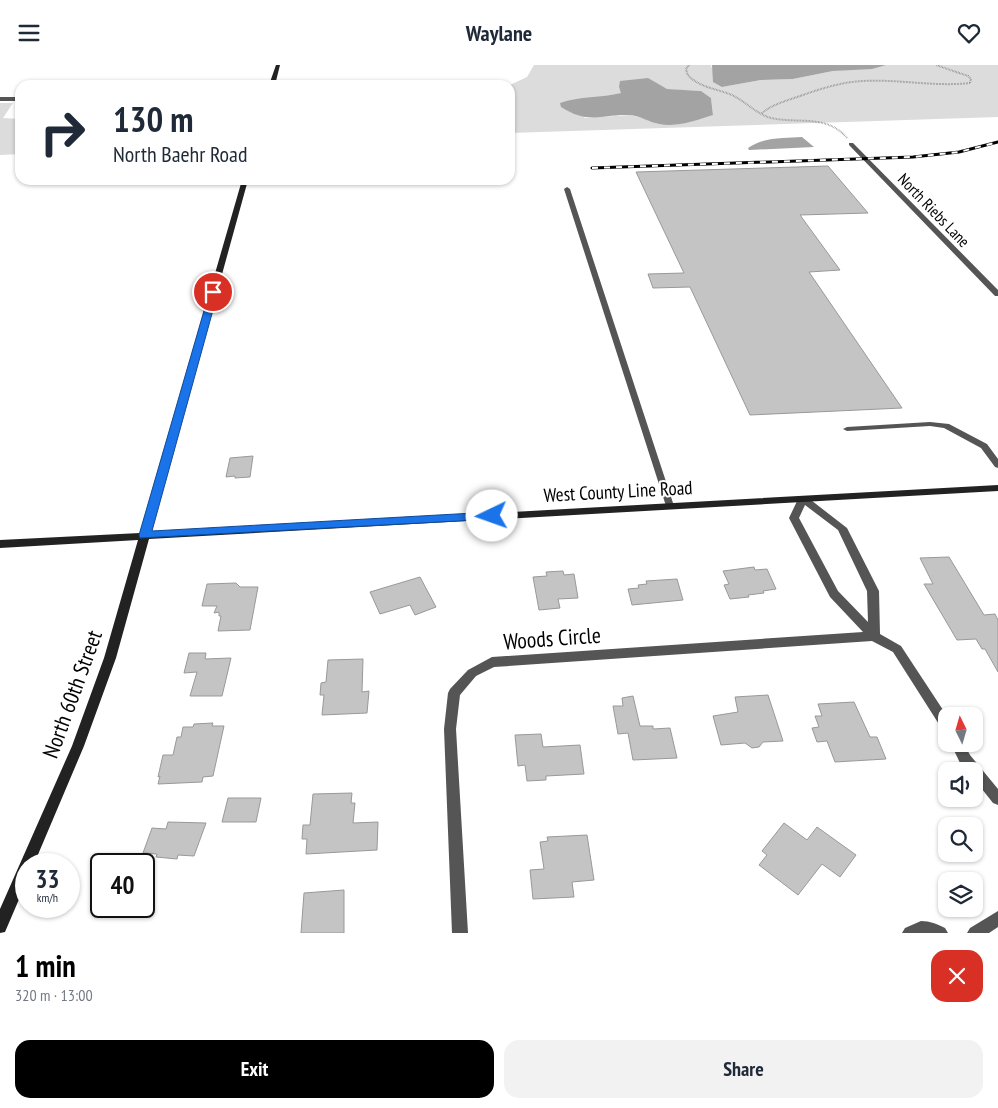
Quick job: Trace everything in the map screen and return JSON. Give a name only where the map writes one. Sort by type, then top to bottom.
[{"type":"street","points":[[274,80],[278,65]]},
{"type":"street","points":[[0,99],[15,99]]},
{"type":"street","name":"North Riebs Lane","points":[[851,144],[998,294]]},
{"type":"street","name":"North 60th Street","points":[[32,853],[78,745],[110,658],[244,185]]},
{"type":"street","name":"West County Line Road","points":[[0,543],[998,488]]},
{"type":"street","points":[[874,636],[873,591],[842,528],[804,499],[794,518],[834,595],[874,636],[897,649],[938,713]]},
{"type":"street","name":"Woods Circle","points":[[460,933],[450,729],[454,693],[472,673],[492,662],[874,636]]},
{"type":"street","points":[[962,753],[998,799]]},
{"type":"street","name":"North 60th Street","points":[[0,927],[15,893]]},
{"type":"street","points":[[975,933],[998,918]]},
{"type":"street","points":[[910,933],[914,930],[924,929],[940,933]]},
{"type":"lane","points":[[567,189],[670,506]]},
{"type":"lane","points":[[847,429],[930,424],[946,426],[984,446],[998,465]]},
{"type":"path","points":[[689,65],[686,69],[687,74],[696,83],[732,95],[769,118],[822,122],[840,127],[851,144]]},
{"type":"path","points":[[762,113],[770,107],[850,83],[870,81],[950,85],[970,83],[971,79],[968,76],[936,65]]},
{"type":"shaded area","points":[[534,65],[712,65],[722,87],[761,80],[793,79],[833,71],[885,65],[998,65],[998,117],[515,133],[515,83],[527,77]],"holes":[[[619,87],[701,91],[711,98],[713,114],[675,125],[658,124],[630,115],[584,118],[604,97],[622,93]]]},
{"type":"shaded area","points":[[712,65],[886,65],[872,69],[833,71],[793,79],[761,80],[722,87],[713,82]]},
{"type":"shaded area","points":[[648,78],[667,89],[701,91],[711,98],[713,115],[686,123],[666,125],[629,115],[580,116],[561,107],[560,103],[567,101],[621,93],[620,81]]},
{"type":"shaded area","points":[[0,103],[13,103],[3,118],[15,119],[15,154],[0,155]]},
{"type":"shaded area","points":[[802,137],[814,147],[749,150],[748,148],[767,140]]},
{"type":"building","points":[[828,166],[868,213],[800,215],[840,270],[809,272],[902,408],[750,415],[690,287],[653,288],[648,274],[684,273],[636,172]]},
{"type":"building","points":[[253,456],[250,477],[226,477],[230,458]]},
{"type":"building","points":[[949,557],[984,615],[995,614],[998,620],[998,672],[985,649],[982,649],[976,639],[957,640],[924,584],[933,584],[920,558]]},
{"type":"building","points":[[754,567],[755,570],[767,569],[776,589],[748,595],[749,597],[730,599],[724,585],[729,584],[723,571]]},
{"type":"building","points":[[563,571],[564,575],[574,574],[578,598],[558,599],[560,608],[539,610],[533,577],[547,576],[546,572]]},
{"type":"building","points":[[420,577],[436,607],[415,615],[410,605],[380,614],[370,592]]},
{"type":"building","points":[[677,579],[683,600],[632,605],[628,589],[639,588],[638,585],[647,584],[646,581]]},
{"type":"building","points":[[236,583],[240,587],[258,587],[250,630],[218,631],[221,616],[219,616],[219,612],[214,613],[217,606],[202,606],[207,584]]},
{"type":"building","points":[[189,653],[206,653],[205,659],[231,658],[222,696],[190,696],[197,672],[184,673]]},
{"type":"building","points":[[363,659],[362,692],[369,691],[367,713],[322,715],[324,695],[320,695],[321,683],[326,682],[328,660]]},
{"type":"building","points":[[768,695],[783,741],[763,742],[759,747],[752,748],[745,743],[721,745],[713,716],[738,712],[735,697]]},
{"type":"building","points":[[633,696],[640,726],[653,726],[653,729],[670,728],[677,758],[633,760],[628,733],[618,734],[613,706],[623,706],[622,698]]},
{"type":"building","points":[[854,702],[870,737],[877,737],[886,759],[835,762],[827,741],[817,742],[812,728],[819,727],[815,716],[822,716],[818,704]]},
{"type":"building","points":[[213,723],[212,726],[224,726],[213,776],[203,777],[202,782],[158,784],[163,755],[173,755],[177,737],[181,737],[183,727],[193,727],[194,724]]},
{"type":"building","points":[[541,734],[543,747],[580,745],[584,774],[546,776],[546,780],[527,781],[525,765],[518,766],[515,735]]},
{"type":"building","points":[[352,793],[351,803],[355,803],[353,823],[378,822],[377,850],[306,854],[307,839],[302,839],[303,825],[310,825],[313,794]]},
{"type":"building","points":[[228,798],[261,798],[256,822],[222,822]]},
{"type":"building","points":[[168,822],[206,823],[194,856],[178,855],[177,859],[156,857],[157,854],[155,853],[143,853],[152,828],[166,829]]},
{"type":"building","points":[[784,823],[807,840],[817,827],[856,855],[840,877],[822,864],[798,895],[759,865],[767,855],[762,851]]},
{"type":"building","points":[[587,835],[594,880],[572,882],[574,897],[533,899],[530,870],[544,869],[540,842],[548,841],[547,837]]},
{"type":"building","points":[[344,890],[344,933],[301,933],[304,893]]},
{"type":"railway","points":[[592,168],[913,157],[959,152],[998,142]]},
{"type":"route","points":[[213,292],[145,535],[492,516]]}]
